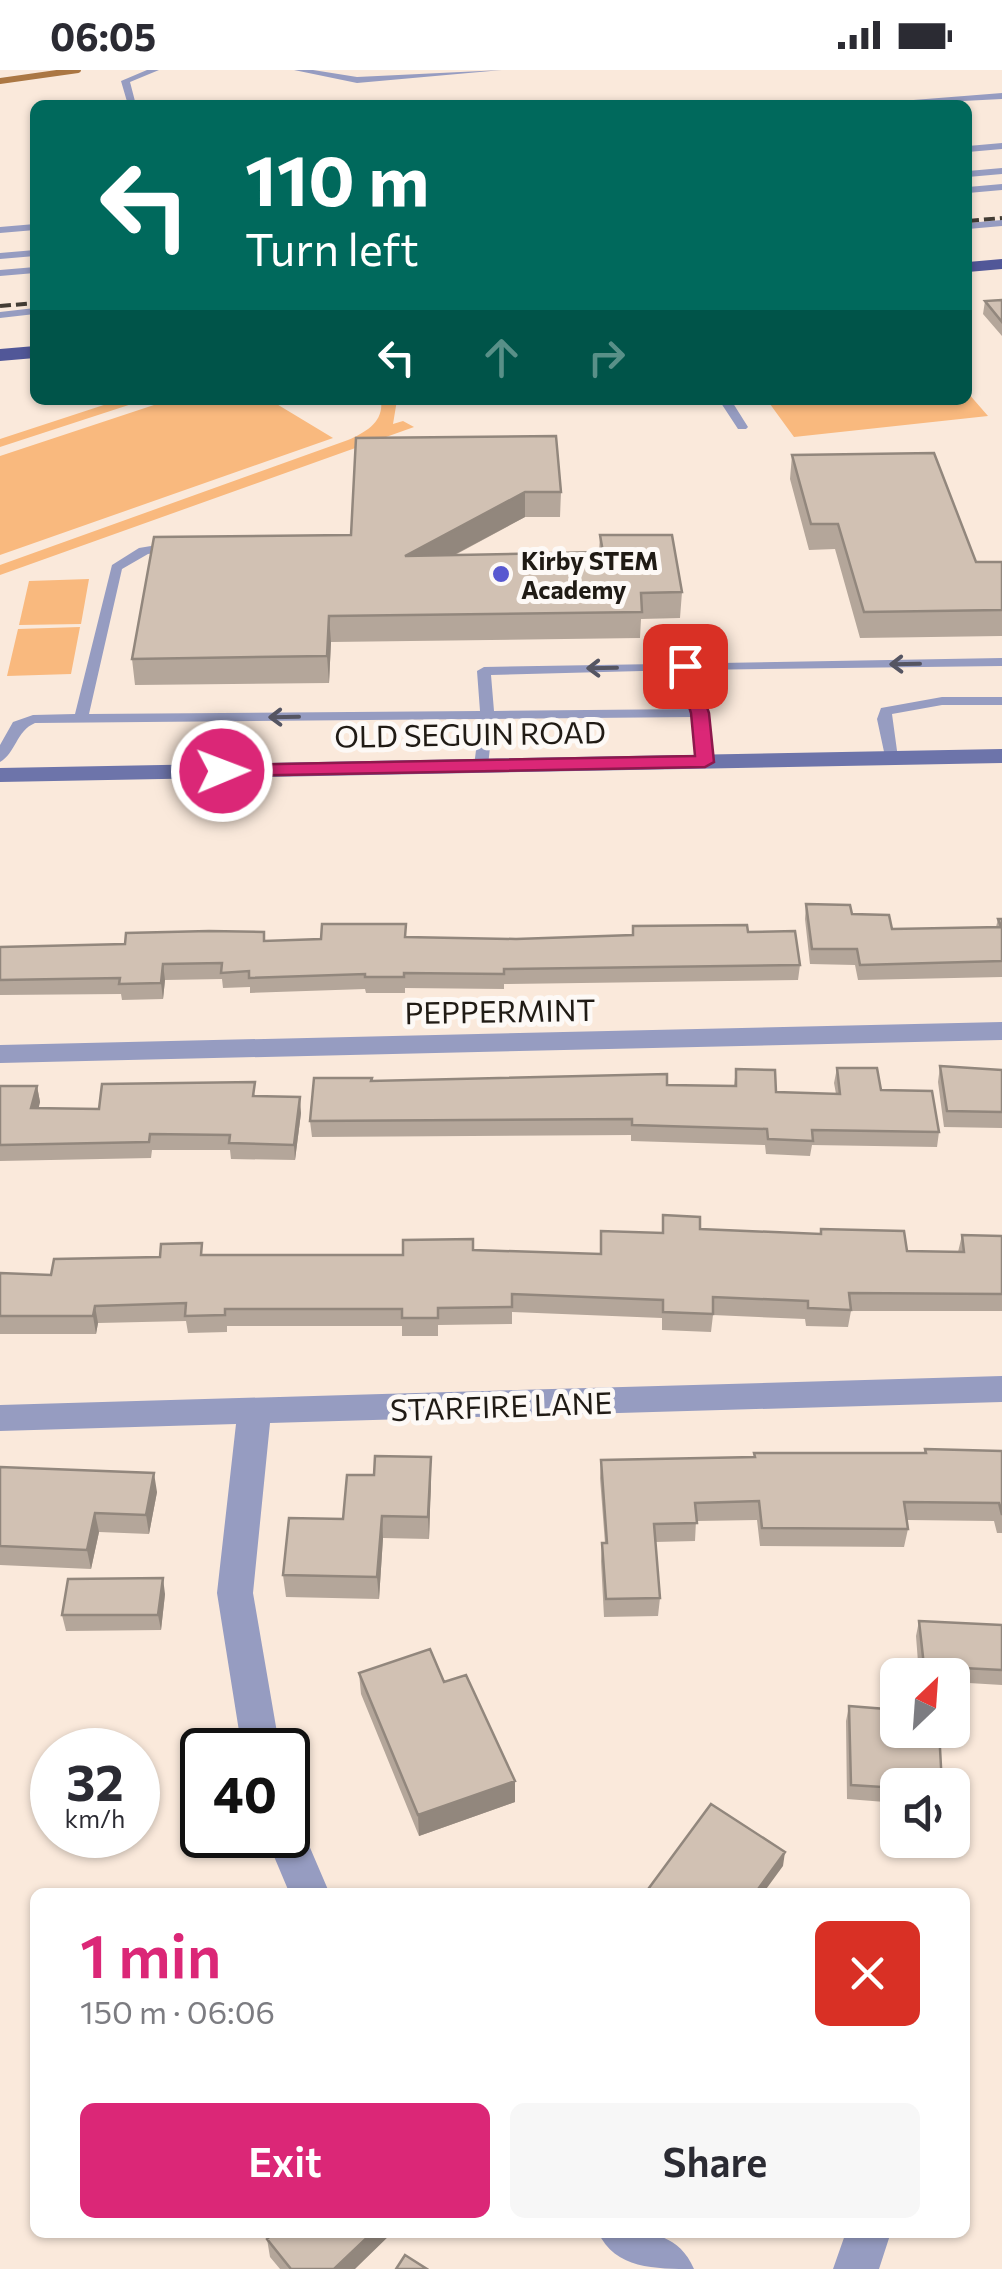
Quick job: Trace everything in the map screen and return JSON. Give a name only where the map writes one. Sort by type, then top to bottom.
[{"type":"main road","points":[[972,267],[1002,264]]},
{"type":"main road","points":[[0,356],[30,353]]},
{"type":"street","name":"OLD SEGUIN ROAD","points":[[0,775],[1002,756]]},
{"type":"street","name":"PEPPERMINT","points":[[0,1054],[1002,1032]]},
{"type":"street","name":"STARFIRE LANE","points":[[0,1418],[1002,1390]]},
{"type":"street","points":[[254,1412],[236,1594],[256,1728]]},
{"type":"street","points":[[294,1858],[306,1888]]},
{"type":"street","points":[[628,2238],[672,2269]]},
{"type":"street","points":[[856,2269],[867,2238]]},
{"type":"lane","points":[[130,100],[125,82],[155,70]]},
{"type":"lane","points":[[298,70],[357,80],[498,70]]},
{"type":"lane","points":[[318,76],[328,70]]},
{"type":"lane","points":[[951,100],[1002,96]]},
{"type":"lane","points":[[972,149],[1002,146]]},
{"type":"lane","points":[[972,174],[1002,171]]},
{"type":"lane","points":[[972,182],[1002,179]]},
{"type":"lane","points":[[972,190],[1002,187]]},
{"type":"lane","points":[[972,226],[1002,223]]},
{"type":"lane","points":[[0,230],[30,227]]},
{"type":"lane","points":[[0,256],[30,253]]},
{"type":"lane","points":[[0,264],[30,262]]},
{"type":"lane","points":[[0,274],[30,271]]},
{"type":"lane","points":[[0,315],[30,312]]},
{"type":"lane","points":[[728,405],[742,426]]},
{"type":"lane","points":[[81,718],[116,568],[133,554],[152,546],[188,545]]},
{"type":"lane","points":[[481,766],[486,714],[484,671],[1002,662]]},
{"type":"lane","points":[[685,666],[700,713],[705,762]]},
{"type":"lane","points":[[891,758],[886,711],[942,700],[1002,701]]},
{"type":"lane","points":[[0,758],[18,726],[33,719],[700,713]]},
{"type":"shaded area","points":[[972,398],[988,416],[794,437],[771,405],[972,405]]},
{"type":"shaded area","points":[[104,405],[129,405],[0,447],[0,439]]},
{"type":"shaded area","points":[[154,405],[278,405],[333,438],[0,555],[0,456]]},
{"type":"shaded area","points":[[396,405],[393,424],[403,421],[414,427],[0,575],[0,565],[348,440],[367,430],[377,420],[381,408]]},
{"type":"shaded area","points":[[89,579],[81,624],[19,625],[29,581]]},
{"type":"shaded area","points":[[80,627],[71,674],[7,676],[18,629]]},
{"type":"building","points":[[1002,300],[1002,322],[985,301]]},
{"type":"building","points":[[556,436],[561,492],[525,492],[405,556],[603,552],[600,535],[672,535],[682,592],[641,593],[642,612],[329,616],[327,656],[132,659],[154,537],[351,535],[356,438]]},
{"type":"building","points":[[934,453],[976,562],[1002,562],[1002,610],[864,612],[838,524],[811,524],[792,455]]},
{"type":"building","points":[[806,904],[850,905],[852,914],[889,915],[892,929],[1001,927],[998,919],[1002,919],[1002,961],[860,965],[857,949],[812,949]]},
{"type":"building","points":[[322,924],[406,924],[405,937],[516,939],[633,935],[633,926],[747,925],[748,932],[795,931],[800,965],[249,978],[249,971],[221,973],[222,963],[163,964],[161,983],[119,984],[120,978],[0,980],[0,947],[125,944],[126,933],[264,932],[264,941],[321,939]]},
{"type":"building","points":[[940,1066],[1002,1070],[1002,1112],[947,1111]]},
{"type":"building","points":[[837,1068],[877,1068],[881,1090],[932,1091],[939,1132],[812,1130],[813,1141],[768,1139],[767,1129],[632,1125],[632,1119],[310,1121],[314,1078],[372,1078],[371,1081],[667,1074],[667,1085],[736,1086],[736,1069],[775,1070],[776,1092],[840,1094]]},
{"type":"building","points":[[255,1082],[253,1096],[300,1097],[294,1145],[229,1143],[230,1135],[150,1134],[149,1142],[0,1145],[0,1086],[37,1086],[31,1108],[99,1109],[102,1084]]},
{"type":"building","points":[[663,1215],[700,1217],[700,1229],[821,1234],[821,1229],[904,1231],[907,1251],[964,1252],[962,1235],[1002,1236],[1002,1294],[849,1293],[851,1310],[808,1308],[808,1301],[713,1297],[713,1314],[663,1312],[663,1300],[512,1294],[512,1307],[438,1308],[438,1318],[402,1318],[402,1309],[225,1309],[225,1315],[185,1316],[186,1303],[95,1306],[93,1316],[0,1316],[0,1273],[51,1275],[54,1259],[160,1257],[161,1244],[202,1243],[201,1255],[403,1255],[403,1240],[473,1239],[473,1250],[601,1254],[601,1231],[663,1233]]},
{"type":"building","points":[[925,1449],[1002,1451],[1002,1515],[999,1503],[904,1502],[908,1529],[762,1528],[759,1501],[695,1503],[697,1523],[654,1524],[660,1598],[606,1599],[602,1543],[607,1543],[601,1460],[755,1457],[754,1453],[926,1453]]},
{"type":"building","points":[[375,1456],[431,1457],[428,1517],[382,1516],[377,1577],[283,1575],[289,1518],[343,1519],[347,1475],[374,1475]]},
{"type":"building","points":[[0,1467],[154,1473],[146,1515],[95,1513],[87,1550],[0,1546]]},
{"type":"building","points":[[163,1578],[158,1615],[62,1615],[68,1579]]},
{"type":"building","points":[[919,1621],[1002,1625],[1002,1670],[970,1668],[970,1658],[923,1658]]},
{"type":"building","points":[[430,1649],[444,1682],[466,1675],[515,1781],[418,1815],[359,1673]]},
{"type":"building","points":[[849,1706],[880,1709],[880,1748],[940,1748],[941,1768],[880,1768],[880,1787],[851,1785]]},
{"type":"building","points":[[711,1804],[785,1852],[759,1888],[649,1888]]},
{"type":"building","points":[[367,2238],[334,2269],[291,2269],[267,2239]]},
{"type":"building","points":[[405,2255],[427,2269],[396,2269]]},
{"type":"waterway","points":[[0,81],[78,70]]},
{"type":"railway","points":[[972,221],[1002,218]]},
{"type":"railway","points":[[0,306],[30,303]]},
{"type":"place","name":"Kirby STEM Academy","points":[[501,574]]},
{"type":"route","points":[[222,771],[705,762],[700,713],[685,666]]}]
